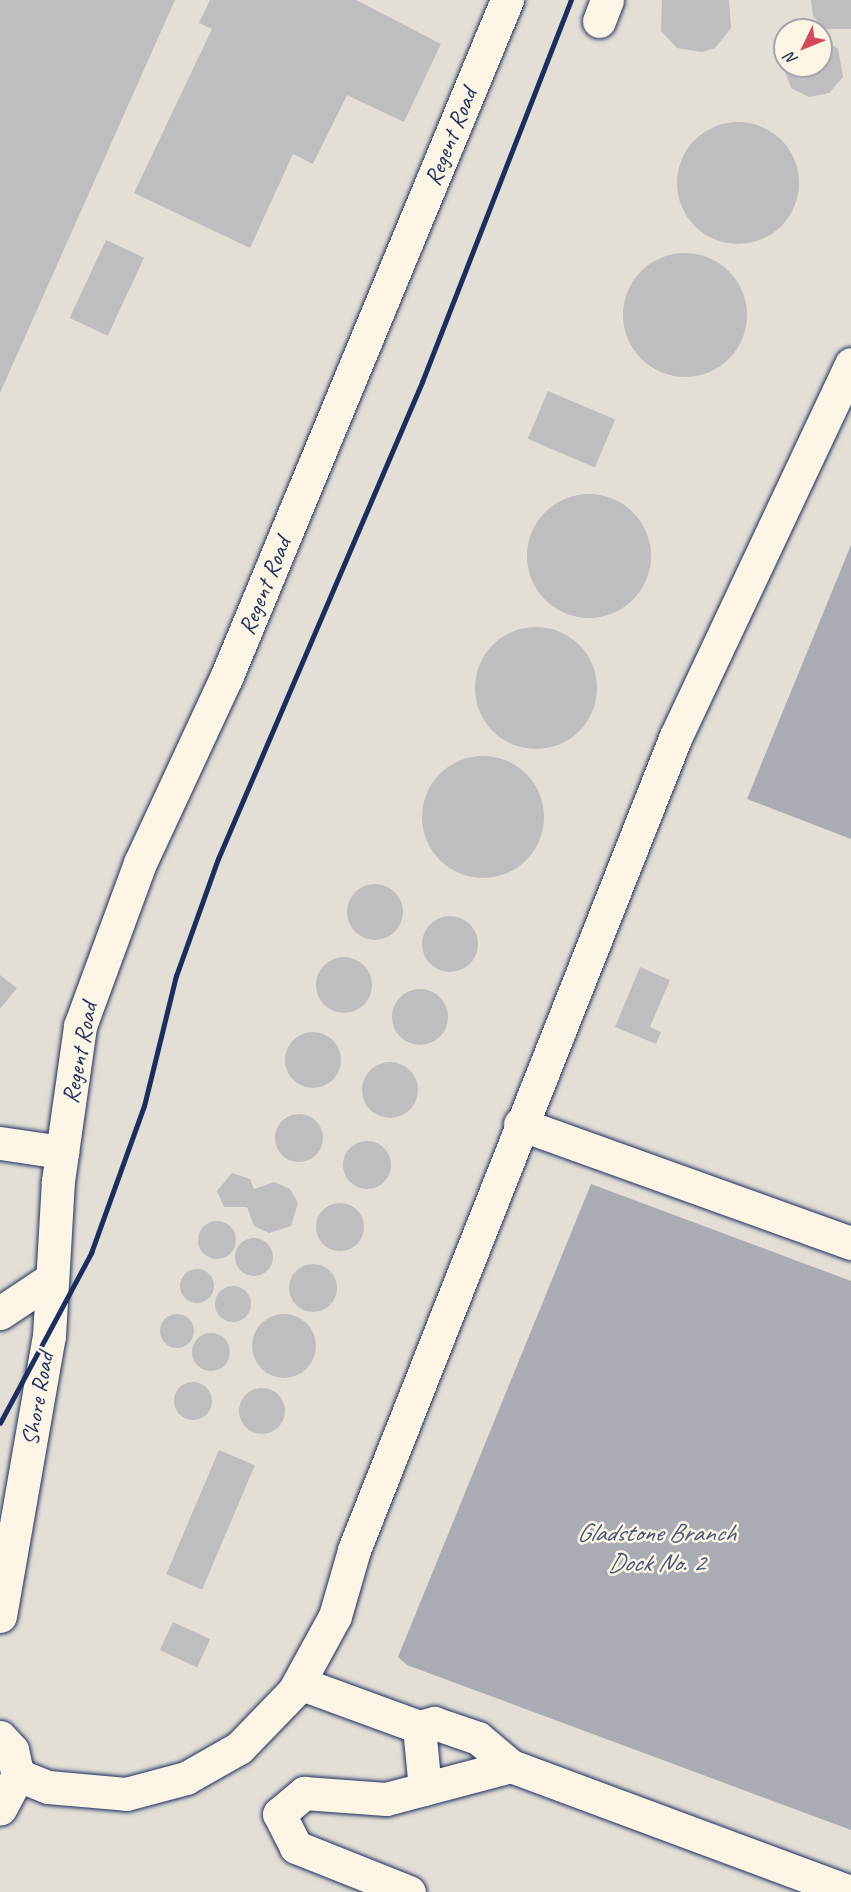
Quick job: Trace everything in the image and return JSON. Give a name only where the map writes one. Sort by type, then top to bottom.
[{"type":"street","name":"Regent Road","points":[[60,1167],[80,1026],[108,941],[226,678],[507,0]]},
{"type":"street","points":[[18,1775],[48,1787],[126,1794],[186,1778],[239,1748],[299,1683],[335,1616],[354,1550],[520,1124],[676,736],[851,364]]},
{"type":"street","points":[[520,1124],[851,1243]]},
{"type":"street","points":[[0,1143],[60,1167]]},
{"type":"street","name":"Shore Road","points":[[0,1616],[49,1336],[60,1167]]},
{"type":"street","points":[[0,1313],[51,1279]]},
{"type":"street","points":[[299,1683],[419,1727],[434,1723],[478,1737],[511,1767],[849,1892]]},
{"type":"street","points":[[419,1727],[425,1789]]},
{"type":"street","points":[[0,1737],[12,1750],[18,1775],[0,1809]]},
{"type":"street","points":[[409,1892],[296,1847],[279,1814],[304,1793],[386,1799],[511,1767]]},
{"type":"shaded area","points":[[0,0],[851,0],[851,1892],[0,1892]]},
{"type":"water","points":[[851,545],[851,839],[747,799]]},
{"type":"water","name":"Gladstone Branch Dock No. 2","points":[[591,1184],[851,1281],[851,1830],[407,1665],[398,1657]]},
{"type":"building","points":[[0,0],[175,0],[0,393]]},
{"type":"building","points":[[210,0],[356,0],[441,44],[404,122],[347,95],[313,164],[293,154],[250,248],[134,193],[212,29],[199,23]]},
{"type":"building","points":[[662,0],[729,0],[731,28],[715,48],[702,52],[677,48],[661,31]]},
{"type":"building","points":[[811,0],[851,0],[851,29],[833,29],[833,18],[815,18]]},
{"type":"building","points":[[833,45],[838,49],[843,77],[829,93],[809,97],[791,88],[787,78],[833,78]]},
{"type":"building","points":[[738,122],[761,127],[772,132],[781,140],[789,149],[794,160],[799,183],[794,206],[789,217],[781,226],[772,234],[761,239],[738,244],[715,239],[704,234],[695,226],[687,217],[682,206],[677,183],[682,160],[687,149],[695,140],[704,132],[715,127]]},
{"type":"building","points":[[106,240],[144,258],[108,336],[70,318]]},
{"type":"building","points":[[685,253],[709,257],[729,271],[743,291],[747,315],[743,339],[729,359],[709,373],[685,377],[661,373],[641,359],[627,339],[623,315],[627,291],[641,271],[661,257]]},
{"type":"building","points":[[548,391],[615,420],[595,467],[528,439]]},
{"type":"building","points":[[589,494],[613,499],[633,512],[646,532],[651,556],[646,580],[633,600],[613,613],[589,618],[565,613],[545,600],[532,580],[527,556],[532,532],[545,512],[565,499]]},
{"type":"building","points":[[536,627],[559,631],[579,645],[593,665],[597,688],[593,711],[579,731],[559,745],[536,749],[513,745],[493,731],[479,711],[475,688],[479,665],[493,645],[513,631]]},
{"type":"building","points":[[483,756],[506,761],[517,766],[526,774],[534,783],[539,794],[544,817],[539,840],[534,851],[526,860],[517,868],[506,873],[483,878],[460,873],[449,868],[440,860],[432,851],[427,840],[422,817],[427,794],[432,783],[440,774],[449,766],[460,761]]},
{"type":"building","points":[[375,884],[386,886],[395,892],[401,901],[403,912],[401,923],[395,932],[386,938],[375,940],[364,938],[355,932],[349,923],[347,912],[349,901],[355,892],[364,886]]},
{"type":"building","points":[[450,916],[461,918],[470,924],[476,933],[478,944],[476,955],[470,964],[461,970],[450,972],[439,970],[430,964],[424,955],[422,944],[424,933],[430,924],[439,918]]},
{"type":"building","points":[[344,957],[355,959],[364,965],[370,974],[372,985],[370,996],[364,1005],[355,1011],[344,1013],[333,1011],[324,1005],[318,996],[316,985],[318,974],[324,965],[333,959]]},
{"type":"building","points":[[640,967],[670,980],[650,1027],[661,1032],[656,1044],[615,1027]]},
{"type":"building","points":[[0,975],[17,988],[0,1009]]},
{"type":"building","points":[[414,989],[426,989],[436,993],[444,1001],[448,1017],[444,1033],[436,1041],[426,1045],[414,1045],[404,1041],[396,1033],[392,1023],[392,1011],[396,1001],[404,993]]},
{"type":"building","points":[[307,1032],[319,1032],[329,1036],[337,1044],[341,1060],[337,1076],[329,1084],[319,1088],[307,1088],[297,1084],[289,1076],[285,1066],[285,1054],[289,1044],[297,1036]]},
{"type":"building","points":[[384,1062],[396,1062],[406,1066],[414,1074],[418,1090],[414,1106],[406,1114],[396,1118],[384,1118],[374,1114],[366,1106],[362,1096],[362,1084],[366,1074],[374,1066]]},
{"type":"building","points":[[294,1114],[304,1114],[319,1124],[323,1138],[322,1147],[313,1158],[304,1162],[294,1162],[279,1152],[275,1143],[275,1133],[285,1118]]},
{"type":"building","points":[[362,1141],[372,1141],[384,1148],[391,1160],[391,1170],[384,1182],[372,1189],[362,1189],[347,1178],[343,1170],[343,1160],[354,1145]]},
{"type":"building","points":[[232,1173],[250,1179],[254,1189],[274,1182],[290,1189],[298,1203],[291,1226],[269,1233],[254,1226],[247,1207],[224,1207],[217,1191]]},
{"type":"building","points":[[335,1203],[345,1203],[357,1210],[364,1222],[364,1232],[357,1244],[345,1251],[335,1251],[320,1240],[316,1232],[316,1222],[327,1207]]},
{"type":"building","points":[[217,1221],[230,1227],[236,1240],[230,1253],[217,1259],[204,1253],[198,1240],[204,1227]]},
{"type":"building","points":[[254,1238],[267,1244],[273,1257],[267,1270],[254,1276],[241,1270],[235,1257],[241,1244]]},
{"type":"building","points":[[313,1264],[330,1271],[337,1288],[330,1305],[313,1312],[296,1305],[289,1288],[296,1271]]},
{"type":"building","points":[[197,1269],[209,1274],[214,1286],[209,1298],[197,1303],[185,1298],[180,1286],[185,1274]]},
{"type":"building","points":[[233,1286],[246,1291],[251,1304],[246,1317],[233,1322],[220,1317],[215,1304],[220,1291]]},
{"type":"building","points":[[177,1314],[189,1319],[194,1331],[189,1343],[177,1348],[165,1343],[160,1331],[165,1319]]},
{"type":"building","points":[[284,1314],[302,1320],[310,1328],[316,1346],[310,1364],[302,1372],[284,1378],[266,1372],[258,1364],[252,1346],[258,1328],[266,1320]]},
{"type":"building","points":[[211,1333],[224,1339],[230,1352],[224,1365],[211,1371],[198,1365],[192,1352],[198,1339]]},
{"type":"building","points":[[193,1382],[206,1388],[212,1401],[206,1414],[193,1420],[180,1414],[174,1401],[180,1388]]},
{"type":"building","points":[[262,1388],[278,1395],[285,1411],[278,1427],[262,1434],[246,1427],[239,1411],[246,1395]]},
{"type":"building","points":[[219,1450],[255,1465],[202,1590],[166,1574]]},
{"type":"building","points":[[173,1622],[210,1639],[197,1667],[160,1650]]},
{"type":"railway","points":[[0,1423],[91,1253],[144,1106],[176,976],[218,859],[422,382],[571,0]]}]
